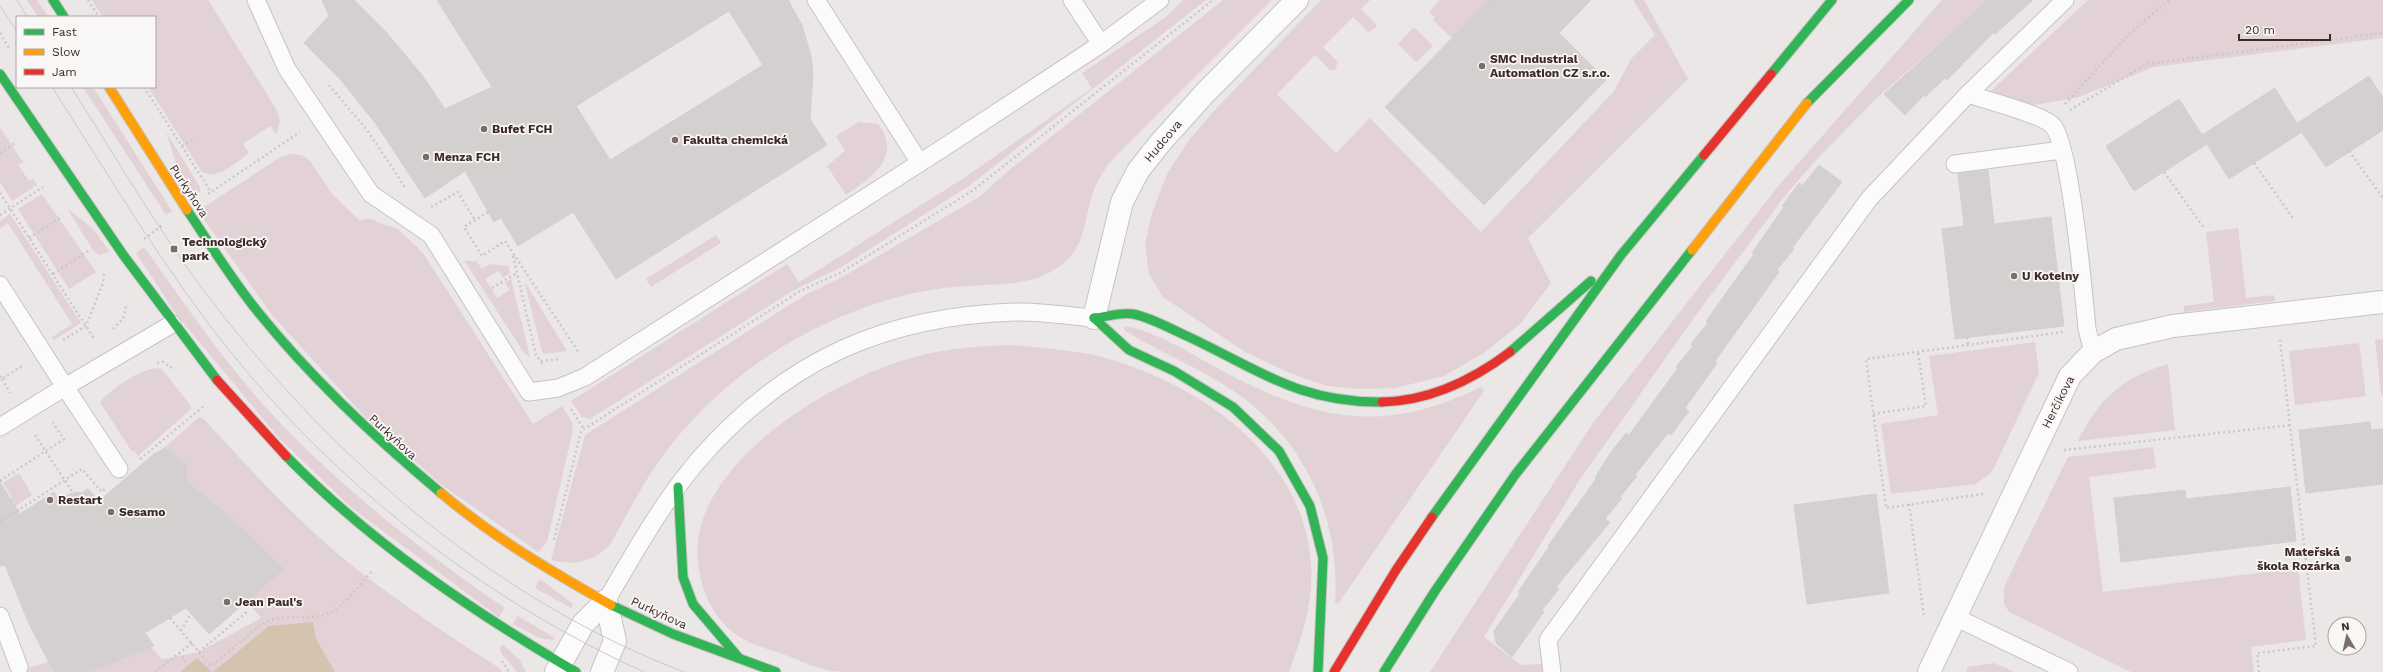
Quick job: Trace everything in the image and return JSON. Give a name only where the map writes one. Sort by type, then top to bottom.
[{"type":"main road","points":[[53,0],[63,16]]},
{"type":"main road","points":[[1384,672],[1435,591],[1515,475],[1810,100],[1909,0]]},
{"type":"main road","points":[[1334,672],[1396,570],[1448,495],[1621,255],[1831,1]]},
{"type":"main road","points":[[0,74],[65,174],[172,324],[202,364],[287,459],[361,526],[413,566],[502,629],[564,669]]},
{"type":"main road","name":"Purkyňova","points":[[110,88],[186,210],[256,310],[305,368],[400,462],[469,515],[542,564],[606,601],[672,633],[776,672]]},
{"type":"main road","points":[[1094,318],[1131,313],[1192,336],[1265,378],[1299,392],[1331,400],[1372,403],[1408,399],[1447,388],[1486,368],[1523,341],[1621,255]]},
{"type":"main road","points":[[1094,318],[1129,350],[1174,371],[1233,407],[1279,451],[1310,506],[1323,558],[1318,672]]},
{"type":"main road","points":[[678,487],[683,578],[693,604],[740,658]]},
{"type":"street","name":"Hudcova","points":[[1094,318],[1122,202],[1138,171],[1160,143],[1206,92],[1297,0]]},
{"type":"street","name":"Herčíkova","points":[[1929,672],[2070,376],[2093,352],[2116,339],[2173,326],[2383,302]]},
{"type":"street","points":[[564,669],[574,638],[583,624],[606,601]]},
{"type":"street","points":[[605,664],[615,641],[606,601]]},
{"type":"lane","points":[[256,0],[287,69],[371,194],[431,235],[530,392],[558,388],[585,377],[920,163],[1101,44],[1160,0]]},
{"type":"lane","points":[[816,0],[920,163]]},
{"type":"lane","points":[[1072,0],[1101,44]]},
{"type":"lane","points":[[1552,672],[1548,640],[1869,199],[1968,94],[2065,0]]},
{"type":"lane","points":[[1968,94],[2049,123],[2059,136],[2087,329],[2093,352]]},
{"type":"lane","points":[[1955,164],[2062,150]]},
{"type":"lane","points":[[0,286],[77,406],[127,467]]},
{"type":"lane","points":[[606,601],[646,535],[678,487],[702,456],[736,420],[781,383],[836,350],[884,332],[931,320],[979,314],[1017,312],[1094,318]]},
{"type":"lane","points":[[0,427],[172,324]]},
{"type":"lane","points":[[0,616],[19,667]]},
{"type":"lane","points":[[1955,617],[2069,672]]},
{"type":"path","points":[[88,0],[98,16]]},
{"type":"path","points":[[553,545],[581,431],[800,291],[842,272],[972,191],[1213,0]]},
{"type":"path","points":[[2049,123],[2131,32],[2170,0]]},
{"type":"path","points":[[2049,123],[2147,64],[2383,32]]},
{"type":"path","points":[[327,84],[367,130],[409,192]]},
{"type":"path","points":[[145,88],[211,192]]},
{"type":"path","points":[[122,253],[320,119]]},
{"type":"path","points":[[182,146],[196,138]]},
{"type":"path","points":[[0,153],[15,143]]},
{"type":"path","points":[[2349,151],[2383,198]]},
{"type":"path","points":[[2254,163],[2293,218]]},
{"type":"path","points":[[2164,172],[2204,228]]},
{"type":"path","points":[[0,215],[43,187]]},
{"type":"path","points":[[424,205],[431,206],[458,192],[475,220]]},
{"type":"path","points":[[0,193],[95,342],[101,338]]},
{"type":"path","points":[[488,212],[464,228],[482,256],[505,241],[579,354]]},
{"type":"path","points":[[29,238],[63,216]]},
{"type":"path","points":[[53,274],[88,251]]},
{"type":"path","points":[[513,253],[536,354],[541,361]]},
{"type":"path","points":[[491,288],[517,273]]},
{"type":"path","points":[[86,326],[103,282]]},
{"type":"path","points":[[112,329],[123,319],[126,310],[126,303]]},
{"type":"path","points":[[1985,494],[1886,508],[1866,359],[2087,329]]},
{"type":"path","points":[[2259,672],[2257,653],[2316,646],[2279,333]]},
{"type":"path","points":[[1967,337],[1968,345]]},
{"type":"path","points":[[1873,414],[1926,406],[1918,352]]},
{"type":"path","points":[[127,467],[206,405]]},
{"type":"path","points":[[0,481],[64,439],[53,422],[77,406]]},
{"type":"path","points":[[2033,453],[2291,425]]},
{"type":"path","points":[[56,468],[73,493]]},
{"type":"path","points":[[0,522],[82,469],[102,492],[107,487]]},
{"type":"path","points":[[1909,504],[1925,620]]},
{"type":"path","points":[[170,618],[211,666],[262,624],[271,619],[330,613],[339,606],[374,568]]},
{"type":"path","points":[[199,652],[248,611]]},
{"type":"path","points":[[181,632],[191,613]]},
{"type":"path","points":[[155,672],[192,643]]},
{"type":"path","points":[[179,653],[194,672]]},
{"type":"shaded area","points":[[27,0],[37,0],[47,16],[37,16]]},
{"type":"shaded area","points":[[92,0],[208,0],[278,112],[280,122],[276,134],[270,126],[243,144],[249,153],[233,165],[214,174],[202,172],[149,88],[156,88],[156,16],[102,16]]},
{"type":"shaded area","points":[[1183,0],[1206,0],[969,186],[840,268],[794,290],[590,419],[582,417],[571,401],[787,264],[799,282],[964,178],[1092,88],[1082,73],[1166,17]]},
{"type":"shaded area","points":[[1223,0],[1272,0],[1109,163],[1098,180],[1093,192],[1079,243],[1069,258],[1057,268],[1031,280],[1016,283],[944,288],[906,295],[869,306],[832,321],[797,338],[763,359],[732,383],[703,409],[676,439],[653,470],[609,546],[596,556],[582,561],[567,563],[551,560],[585,435],[805,295],[844,276],[979,197],[1007,172]]},
{"type":"shaded area","points":[[1321,0],[1370,0],[1361,9],[1376,24],[1376,28],[1368,32],[1353,17],[1323,47],[1338,62],[1335,70],[1330,70],[1315,55],[1277,94],[1336,153],[1370,118],[1481,232],[1614,91],[1631,59],[1655,35],[1633,0],[1644,0],[1688,79],[1528,238],[1551,283],[1521,323],[1484,353],[1444,376],[1396,388],[1361,389],[1327,386],[1292,374],[1245,352],[1163,297],[1149,274],[1145,244],[1152,213],[1167,174],[1189,140],[1213,112]]},
{"type":"shaded area","points":[[1440,0],[1489,0],[1452,38],[1433,20],[1435,17],[1429,12]]},
{"type":"shaded area","points":[[1942,0],[1989,0],[1881,94],[1816,160],[1788,192],[1696,315],[1579,481],[1484,637],[1521,665],[1543,664],[1544,672],[1430,672],[1593,423],[1779,185]]},
{"type":"shaded area","points":[[2088,0],[2383,0],[2383,38],[2154,67],[2076,98],[2027,106],[1991,91]]},
{"type":"shaded area","points":[[1414,27],[1433,46],[1416,62],[1398,44]]},
{"type":"shaded area","points":[[84,88],[94,88],[172,211],[166,215]]},
{"type":"shaded area","points":[[859,122],[878,124],[885,136],[887,147],[881,166],[874,174],[846,195],[827,166],[845,151],[836,136]]},
{"type":"shaded area","points":[[0,127],[23,162],[18,165],[29,181],[33,179],[37,185],[12,201],[0,182]]},
{"type":"shaded area","points":[[166,132],[200,187],[200,192],[191,199],[182,181]]},
{"type":"shaded area","points":[[291,154],[302,155],[310,161],[332,194],[360,221],[368,218],[399,230],[423,253],[533,424],[562,406],[572,422],[573,430],[547,542],[538,552],[442,485],[367,419],[272,315],[198,211],[279,158]]},
{"type":"shaded area","points":[[42,194],[96,272],[69,289],[18,209]]},
{"type":"shaded area","points":[[67,208],[93,229],[110,252],[99,255],[93,250]]},
{"type":"shaded area","points":[[10,214],[81,323],[54,340],[52,337],[72,324],[8,223],[0,228],[0,221]]},
{"type":"shaded area","points":[[2238,228],[2246,298],[2274,295],[2275,301],[2184,312],[2184,306],[2214,302],[2206,232]]},
{"type":"shaded area","points":[[716,235],[721,243],[651,287],[646,279]]},
{"type":"shaded area","points":[[144,247],[230,365],[287,430],[339,479],[392,525],[447,567],[505,608],[499,617],[353,509],[279,438],[176,314],[136,253]]},
{"type":"shaded area","points":[[464,260],[477,262],[482,269],[490,264],[509,266],[510,273],[503,278],[498,271],[485,279],[497,298],[510,290],[505,283],[511,279],[530,357],[524,353]]},
{"type":"shaded area","points":[[525,284],[567,351],[545,354],[542,352]]},
{"type":"shaded area","points":[[1125,326],[1161,338],[1253,386],[1286,400],[1317,410],[1348,416],[1379,416],[1411,412],[1445,402],[1481,387],[1484,391],[1338,604],[1335,603],[1335,570],[1331,538],[1323,508],[1311,479],[1295,452],[1276,427],[1252,405],[1226,386],[1149,345],[1124,330]]},
{"type":"shaded area","points":[[2383,339],[2383,395],[2381,395],[2375,340]]},
{"type":"shaded area","points":[[2035,342],[2039,373],[1992,472],[1976,484],[1891,494],[1881,424],[1938,415],[1929,356]]},
{"type":"shaded area","points":[[2359,343],[2366,396],[2295,405],[2289,351]]},
{"type":"shaded area","points":[[1011,345],[1090,354],[1116,361],[1150,374],[1184,390],[1216,410],[1245,434],[1270,461],[1290,492],[1304,526],[1311,563],[1311,591],[1309,605],[1289,672],[830,671],[758,646],[734,633],[725,625],[711,606],[706,596],[702,585],[698,561],[701,527],[715,494],[738,463],[767,435],[800,410],[835,389],[870,373],[901,361],[929,354],[982,346]]},
{"type":"shaded area","points":[[2168,364],[2175,430],[2078,441],[2094,413],[2114,392],[2125,383],[2138,376],[2152,369]]},
{"type":"shaded area","points":[[156,368],[162,369],[190,405],[191,409],[138,456],[134,451],[132,452],[100,402],[126,380],[141,372]]},
{"type":"shaded area","points":[[199,417],[204,419],[279,499],[339,555],[394,597],[445,633],[498,667],[502,672],[89,672],[151,647],[162,659],[199,652],[261,618],[247,601],[284,569],[222,510],[181,477],[186,468],[185,463],[168,450],[163,449]]},
{"type":"shaded area","points":[[2153,447],[2156,468],[2089,477],[2103,592],[2298,568],[2306,640],[2251,647],[2254,672],[2131,672],[2009,612],[2004,604],[2004,587],[2068,457]]},
{"type":"shaded area","points":[[19,473],[32,495],[0,516],[0,505],[12,497],[3,483]]},
{"type":"shaded area","points":[[540,579],[573,604],[571,608],[535,588]]},
{"type":"shaded area","points":[[518,616],[555,638],[553,640],[539,638],[513,624]]},
{"type":"shaded area","points":[[313,622],[316,639],[335,672],[213,672],[269,626]]},
{"type":"shaded area","points":[[502,644],[520,660],[526,672],[517,672],[501,653],[500,648]]},
{"type":"shaded area","points":[[197,658],[212,672],[180,672]]},
{"type":"shaded area","points":[[48,662],[54,672],[14,672]]},
{"type":"shaded area","points":[[1994,663],[2015,672],[1967,672],[1967,667]]},
{"type":"building","name":"Fakulta chemická","points":[[322,0],[354,0],[387,33],[422,75],[445,109],[492,87],[437,0],[788,0],[802,25],[811,56],[813,73],[810,119],[827,145],[616,279],[573,212],[518,246],[501,218],[494,222],[465,171],[425,198],[376,124],[340,79],[304,43],[329,16]],"holes":[[[729,11],[763,65],[610,160],[576,106]]]},
{"type":"building","points":[[1489,0],[1591,0],[1559,33],[1606,80],[1484,205],[1385,107]]},
{"type":"building","points":[[1988,0],[2033,0],[1995,34],[1994,32],[1947,80],[1945,78],[1925,97],[1924,95],[1905,115],[1884,94]]},
{"type":"building","points":[[2369,76],[2383,98],[2383,130],[2326,167],[2296,124]]},
{"type":"building","points":[[2275,88],[2302,132],[2229,179],[2207,144],[2134,191],[2106,146],[2179,99],[2202,135]]},
{"type":"building","points":[[1819,165],[1842,182],[1792,248],[1794,249],[1777,270],[1779,272],[1715,361],[1717,363],[1685,408],[1689,411],[1671,435],[1668,433],[1635,475],[1637,476],[1605,519],[1610,522],[1556,587],[1559,589],[1542,610],[1544,612],[1512,657],[1496,643],[1494,631],[1520,594],[1518,592],[1549,547],[1548,546],[1596,479],[1595,478],[1609,455],[1626,433],[1629,435],[1678,368],[1676,367],[1693,346],[1691,344],[1708,323],[1706,321],[1754,254],[1752,253],[1784,207],[1782,206],[1799,183],[1802,186]]},
{"type":"building","name":"U Kotelny","points":[[1988,170],[1994,224],[2051,217],[2064,326],[1955,339],[1942,229],[1964,226],[1958,174]]},
{"type":"building","points":[[2370,422],[2371,430],[2383,429],[2383,484],[2306,493],[2299,430]]},
{"type":"building","points":[[165,448],[186,464],[187,482],[222,510],[284,569],[209,634],[186,608],[145,633],[154,646],[89,672],[54,672],[29,624],[5,565],[0,566],[0,482],[20,514],[54,492],[58,498],[76,492],[82,493],[88,489],[99,501],[154,454]]},
{"type":"building","points":[[2290,487],[2296,541],[2121,562],[2114,498],[2185,490],[2186,499]]},
{"type":"building","points":[[1876,494],[1889,593],[1807,604],[1794,505]]},
{"type":"tram line","points":[[17,0],[26,16]]},
{"type":"tram line","points":[[0,6],[16,30]]},
{"type":"tram line","points":[[53,88],[144,231],[202,315],[247,371],[295,425],[346,475],[400,522],[458,565],[518,605],[580,640],[644,672]]},
{"type":"tram line","points":[[72,88],[164,234],[204,291],[272,374],[322,428],[375,478],[431,526],[490,569],[552,609],[617,643],[684,672]]},
{"type":"traffic: fast","points":[[53,0],[63,16]]},
{"type":"traffic: fast","points":[[1771,74],[1832,0]]},
{"type":"traffic: fast","points":[[1807,103],[1909,0]]},
{"type":"traffic: fast","points":[[0,74],[124,256],[217,380]]},
{"type":"traffic: fast","points":[[1432,517],[1621,255],[1704,155]]},
{"type":"traffic: fast","points":[[187,210],[248,300],[300,361],[368,429],[441,493]]},
{"type":"traffic: fast","points":[[1384,672],[1435,591],[1515,475],[1692,250]]},
{"type":"traffic: fast","points":[[1510,352],[1591,281]]},
{"type":"traffic: fast","points":[[1094,318],[1123,314],[1140,316],[1189,337],[1259,372],[1303,391],[1353,401],[1382,402]]},
{"type":"traffic: fast","points":[[1094,318],[1129,350],[1174,371],[1233,407],[1279,451],[1310,506],[1323,558],[1318,672]]},
{"type":"traffic: fast","points":[[286,456],[353,518],[424,574],[499,625],[576,672]]},
{"type":"traffic: fast","points":[[678,487],[683,577],[693,604],[739,658]]},
{"type":"traffic: fast","points":[[611,605],[673,634],[776,672]]},
{"type":"traffic: slow","points":[[110,88],[187,210]]},
{"type":"traffic: slow","points":[[1692,250],[1807,103]]},
{"type":"traffic: slow","points":[[441,493],[481,524],[523,553],[611,605]]},
{"type":"traffic: jam","points":[[1704,155],[1771,74]]},
{"type":"traffic: jam","points":[[1382,402],[1417,398],[1450,387],[1481,371],[1510,352]]},
{"type":"traffic: jam","points":[[217,380],[286,456]]},
{"type":"traffic: jam","points":[[1334,672],[1396,570],[1432,517]]},
{"type":"place","name":"SMC Industrial Automation CZ s.r.o.","points":[[1482,66]]},
{"type":"place","name":"Bufet FCH","points":[[484,129]]},
{"type":"place","name":"Fakulta chemická","points":[[675,140]]},
{"type":"place","name":"Menza FCH","points":[[426,157]]},
{"type":"place","name":"Technologický park","points":[[174,249]]},
{"type":"place","name":"U Kotelny","points":[[2014,276]]},
{"type":"place","name":"Restart","points":[[50,500]]},
{"type":"place","name":"Sesamo","points":[[111,512]]},
{"type":"place","name":"Mateřská škola Rozárka","points":[[2348,559]]},
{"type":"place","name":"Jean Paul's","points":[[227,602]]}]
